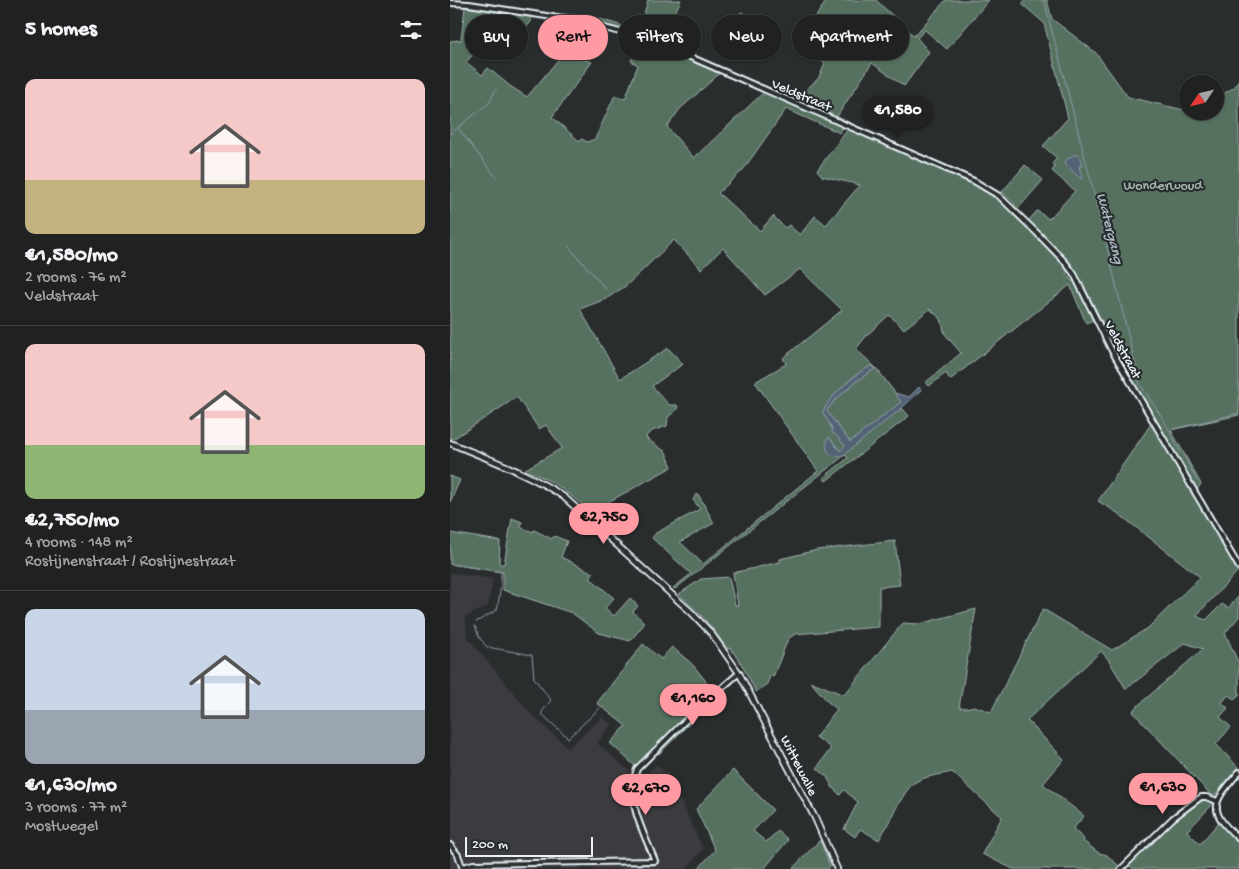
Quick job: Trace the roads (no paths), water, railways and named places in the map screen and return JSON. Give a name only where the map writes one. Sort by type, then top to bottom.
[{"type":"street","name":"Veldstraat","points":[[450,3],[469,4],[578,21],[635,36],[672,49],[974,181],[999,196],[1065,262],[1074,274],[1112,351],[1239,567]]},
{"type":"street","name":"Wittewalle","points":[[450,443],[526,475],[564,497],[691,612],[711,633],[739,673],[815,818],[837,869]]},
{"type":"street","points":[[450,845],[458,855],[463,868],[472,864],[656,860],[634,807],[632,793],[634,777],[638,769],[690,716],[739,673]]},
{"type":"street","points":[[1239,772],[1221,793],[1217,801],[1216,810],[1221,821],[1239,839]]},
{"type":"street","points":[[1121,869],[1173,818],[1201,797],[1217,801]]},
{"type":"water","points":[[1074,155],[1079,155],[1082,166],[1079,166],[1081,179],[1065,164],[1066,160]]},
{"type":"water","points":[[871,366],[876,368],[855,382],[827,410],[850,442],[901,402],[895,393],[909,397],[919,387],[921,390],[902,408],[845,454],[840,456],[832,455],[826,447],[828,438],[840,451],[845,446],[832,433],[832,428],[823,413],[830,400],[843,386]]},
{"type":"waterway","name":"Watergang","points":[[1044,0],[1092,185],[1140,384],[1163,419],[1181,453]]},
{"type":"waterway","points":[[450,134],[489,103],[496,89]]},
{"type":"waterway","points":[[458,128],[496,177]]},
{"type":"waterway","points":[[568,246],[606,289]]},
{"type":"waterway","name":"Watergang","points":[[1170,430],[1239,413]]},
{"type":"waterway","points":[[1184,456],[1197,481]]},
{"type":"waterway","points":[[450,564],[501,572],[497,610],[476,622]]},
{"type":"waterway","points":[[475,626],[479,637],[487,647],[532,655],[534,678],[551,700],[542,714],[568,738],[600,708]]},
{"type":"park label","name":"Wonderwoud","points":[[1163,184]]}]
